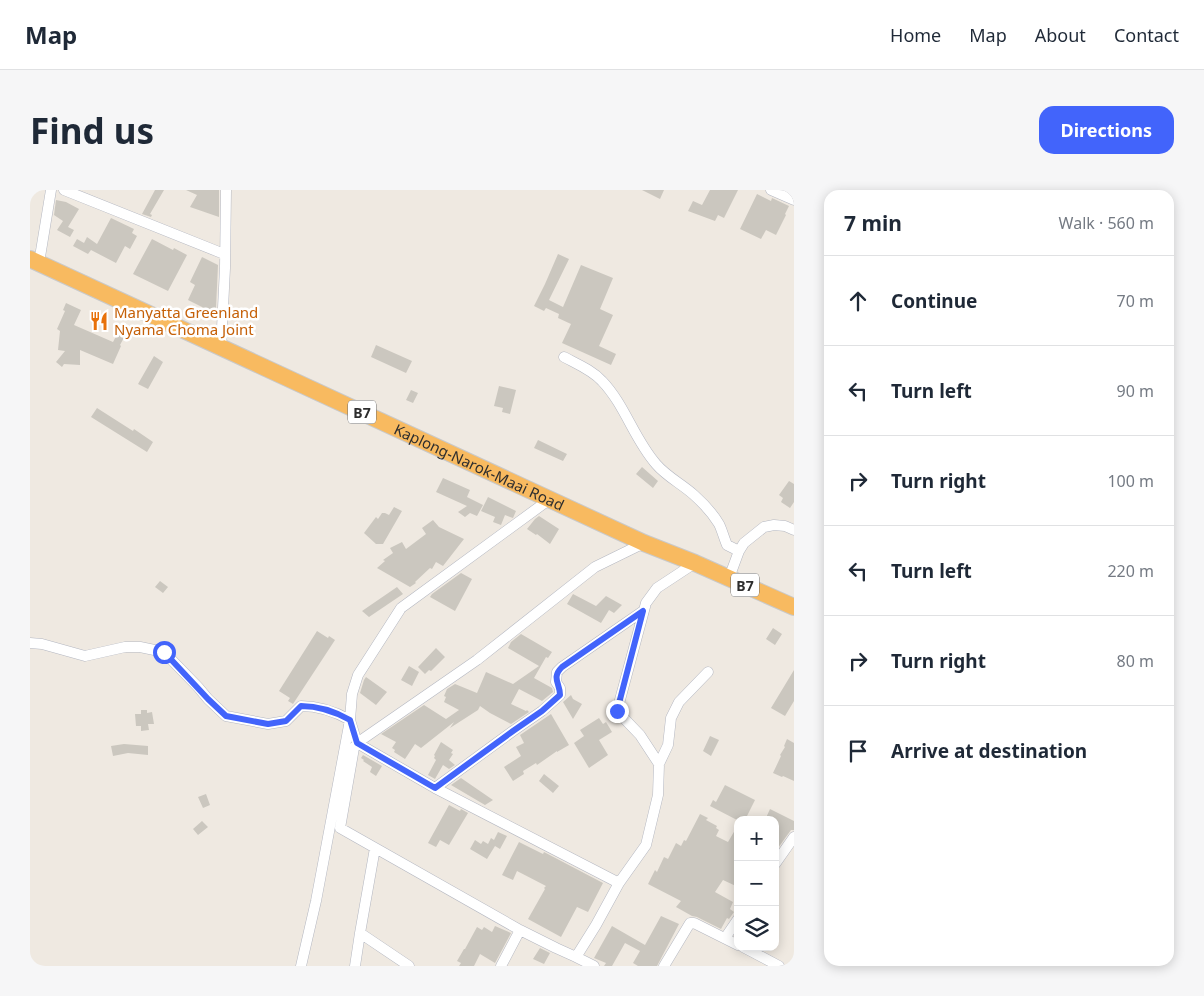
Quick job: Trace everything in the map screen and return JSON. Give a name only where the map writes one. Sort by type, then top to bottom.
[{"type":"highway","name":"Kaplong-Narok-Maai Road","points":[[35,261],[644,543],[695,563],[794,607]]},
{"type":"street","points":[[35,261],[51,190]]},
{"type":"street","points":[[64,190],[224,254]]},
{"type":"street","points":[[221,348],[226,190]]},
{"type":"street","points":[[771,190],[794,200]]},
{"type":"street","points":[[564,357],[586,368],[601,380],[616,400],[655,464],[706,507],[719,524],[727,545],[738,551]]},
{"type":"street","points":[[301,966],[316,900],[350,720],[352,694],[358,675],[401,608],[550,499]]},
{"type":"street","points":[[729,578],[738,551],[744,543],[764,527],[774,525],[785,526],[794,530]]},
{"type":"street","points":[[594,966],[520,930],[340,828],[354,748],[357,743],[477,660],[595,567],[644,543]]},
{"type":"street","points":[[658,764],[640,735],[617,711],[646,603],[657,588],[695,563]]},
{"type":"street","points":[[435,788],[542,711],[560,695],[560,688],[556,682],[557,672],[562,667],[643,611]]},
{"type":"street","points":[[30,643],[42,644],[85,656],[125,647],[140,647],[164,652],[226,716],[268,724],[286,721],[301,706],[313,706],[335,712],[350,720],[357,743],[435,788],[619,883]]},
{"type":"street","points":[[576,957],[619,883],[646,845],[658,795],[658,764],[668,745],[671,718],[679,702],[708,672]]},
{"type":"street","points":[[777,861],[794,837]]},
{"type":"street","points":[[355,966],[375,848]]},
{"type":"street","points":[[664,966],[690,923],[694,923],[734,943]]},
{"type":"street","points":[[724,938],[734,924]]},
{"type":"street","points":[[501,966],[520,930]]},
{"type":"street","points":[[360,933],[410,966]]},
{"type":"street","points":[[751,951],[779,966]]},
{"type":"building","points":[[155,190],[164,190],[150,214],[152,215],[151,217],[142,214]]},
{"type":"building","points":[[186,190],[219,190],[219,217],[190,207],[197,195]]},
{"type":"building","points":[[642,190],[664,190],[660,199]]},
{"type":"building","points":[[710,190],[738,190],[724,218],[718,215],[715,221],[688,211],[693,201],[702,205]]},
{"type":"building","points":[[757,194],[771,201],[772,198],[789,206],[776,235],[766,230],[761,239],[740,229]]},
{"type":"building","points":[[56,200],[66,202],[79,209],[68,227],[74,230],[70,237],[57,230],[63,221],[54,215]]},
{"type":"building","points":[[111,218],[134,229],[132,233],[137,236],[130,249],[125,246],[116,263],[91,250],[88,254],[73,246],[77,239],[84,243],[87,237],[97,244]]},
{"type":"building","points":[[152,239],[187,255],[168,291],[133,274]]},
{"type":"building","points":[[558,254],[569,259],[549,300],[563,307],[581,265],[613,278],[600,309],[613,315],[599,346],[616,354],[611,365],[562,343],[571,324],[558,318],[559,314],[546,308],[544,311],[534,306]]},
{"type":"building","points":[[202,257],[218,265],[216,308],[212,312],[188,300],[195,285],[190,282]]},
{"type":"building","points":[[66,303],[81,310],[74,325],[113,342],[121,327],[128,330],[113,364],[80,350],[80,365],[64,364],[62,367],[56,362],[65,351],[58,350],[60,331],[57,329],[65,311],[63,310]]},
{"type":"building","points":[[376,345],[412,361],[406,373],[371,357]]},
{"type":"building","points":[[154,356],[163,362],[148,389],[138,384]]},
{"type":"building","points":[[499,386],[516,390],[510,414],[502,412],[503,408],[494,406]]},
{"type":"building","points":[[411,390],[418,393],[413,403],[406,400]]},
{"type":"building","points":[[97,408],[153,442],[147,452],[91,417]]},
{"type":"building","points":[[538,440],[567,454],[563,461],[534,448]]},
{"type":"building","points":[[642,467],[658,481],[653,488],[636,474]]},
{"type":"building","points":[[443,478],[470,490],[467,497],[483,505],[477,516],[470,513],[465,517],[458,512],[467,506],[436,492]]},
{"type":"building","points":[[789,481],[794,484],[794,502],[790,508],[781,502],[783,498],[779,495]]},
{"type":"building","points":[[488,497],[516,511],[513,518],[505,515],[501,525],[493,522],[495,517],[481,511]]},
{"type":"building","points":[[394,507],[402,511],[383,544],[376,544],[364,533],[376,517],[378,519],[382,513],[389,515]]},
{"type":"building","points":[[539,516],[559,529],[550,544],[527,529]]},
{"type":"building","points":[[433,520],[439,527],[464,539],[443,566],[436,562],[432,569],[430,568],[410,587],[377,568],[385,561],[383,560],[393,553],[390,548],[402,542],[406,549],[426,534],[422,528]]},
{"type":"building","points":[[461,573],[472,579],[455,611],[430,597],[432,594]]},
{"type":"building","points":[[160,581],[168,587],[163,593],[155,587]]},
{"type":"building","points":[[397,587],[403,594],[369,617],[362,611]]},
{"type":"building","points":[[573,594],[596,606],[606,596],[622,605],[614,613],[609,610],[601,623],[567,604]]},
{"type":"building","points":[[773,628],[782,634],[775,645],[766,639]]},
{"type":"building","points":[[317,631],[335,640],[293,704],[288,701],[290,698],[279,691]]},
{"type":"building","points":[[521,634],[552,652],[548,658],[546,657],[534,678],[552,688],[553,692],[542,701],[519,689],[511,704],[529,712],[511,724],[480,706],[478,710],[450,728],[454,722],[421,748],[415,744],[405,759],[394,752],[395,750],[392,748],[396,742],[381,734],[424,705],[446,719],[459,710],[444,702],[447,689],[455,684],[477,693],[486,672],[513,684],[539,666],[508,648],[511,642]]},
{"type":"building","points":[[436,648],[445,657],[431,671],[429,670],[425,674],[418,667]]},
{"type":"building","points":[[409,666],[419,672],[412,686],[401,680]]},
{"type":"building","points":[[794,670],[794,701],[785,716],[771,708]]},
{"type":"building","points":[[366,677],[387,692],[376,705],[360,693]]},
{"type":"building","points":[[571,695],[573,699],[582,704],[573,719],[563,702]]},
{"type":"building","points":[[141,710],[147,710],[147,713],[152,712],[154,724],[148,724],[149,730],[141,731],[141,726],[136,726],[135,714],[141,714]]},
{"type":"building","points":[[551,714],[569,745],[537,765],[536,763],[523,771],[524,774],[513,781],[504,767],[521,756],[516,747],[524,743],[520,735]]},
{"type":"building","points":[[599,718],[603,724],[606,722],[612,732],[599,740],[608,755],[589,768],[574,743],[584,736],[580,730]]},
{"type":"building","points":[[710,736],[719,740],[711,756],[703,751]]},
{"type":"building","points":[[787,739],[794,743],[794,781],[773,773]]},
{"type":"building","points":[[441,742],[453,750],[449,760],[455,765],[449,769],[443,765],[435,779],[428,775],[436,760],[434,755]]},
{"type":"building","points":[[124,744],[148,746],[148,755],[128,753],[113,756],[111,746]]},
{"type":"building","points":[[363,755],[382,766],[376,776],[370,772],[372,767],[361,758]]},
{"type":"building","points":[[544,774],[559,786],[553,793],[539,781]]},
{"type":"building","points":[[461,778],[493,800],[485,805],[451,785]]},
{"type":"building","points":[[725,785],[755,800],[747,816],[734,816],[734,818],[710,806],[713,800],[716,802]]},
{"type":"building","points":[[206,794],[210,805],[203,808],[198,797]]},
{"type":"building","points":[[449,805],[468,813],[449,845],[440,840],[436,847],[428,843]]},
{"type":"building","points":[[770,809],[794,821],[794,830],[791,830],[779,846],[779,816],[767,816]]},
{"type":"building","points":[[700,814],[717,826],[716,828],[719,830],[716,836],[728,842],[734,832],[734,885],[723,880],[715,892],[733,902],[730,909],[734,912],[729,919],[727,918],[721,929],[676,907],[681,901],[648,884],[655,870],[657,872],[664,857],[668,859],[676,843],[681,846],[684,840],[686,841]]},
{"type":"building","points":[[202,821],[208,827],[198,835],[193,829]]},
{"type":"building","points":[[498,832],[507,836],[500,849],[495,846],[487,859],[470,849],[475,840],[481,844],[483,841],[488,844],[491,838],[494,840]]},
{"type":"building","points":[[519,842],[543,854],[544,852],[603,883],[588,912],[577,907],[561,937],[528,919],[546,886],[517,871],[513,880],[502,875]]},
{"type":"building","points":[[661,916],[679,924],[657,966],[638,966],[633,963],[640,951],[625,943],[612,966],[604,966],[606,963],[594,958],[612,926],[645,945]]},
{"type":"building","points":[[495,926],[511,933],[495,963],[480,954],[474,966],[459,966],[461,963],[457,961],[477,927],[482,930],[484,927],[492,932]]},
{"type":"building","points":[[540,948],[550,953],[544,964],[533,959]]},
{"type":"place","name":"Manyatta Greenland Nyama Choma Joint","points":[[99,321]]},
{"type":"route","points":[[164,652],[226,716],[268,724],[286,721],[301,706],[313,706],[335,712],[350,720],[357,743],[435,788],[542,711],[560,695],[560,688],[556,682],[557,672],[562,667],[643,611],[617,711]]}]
